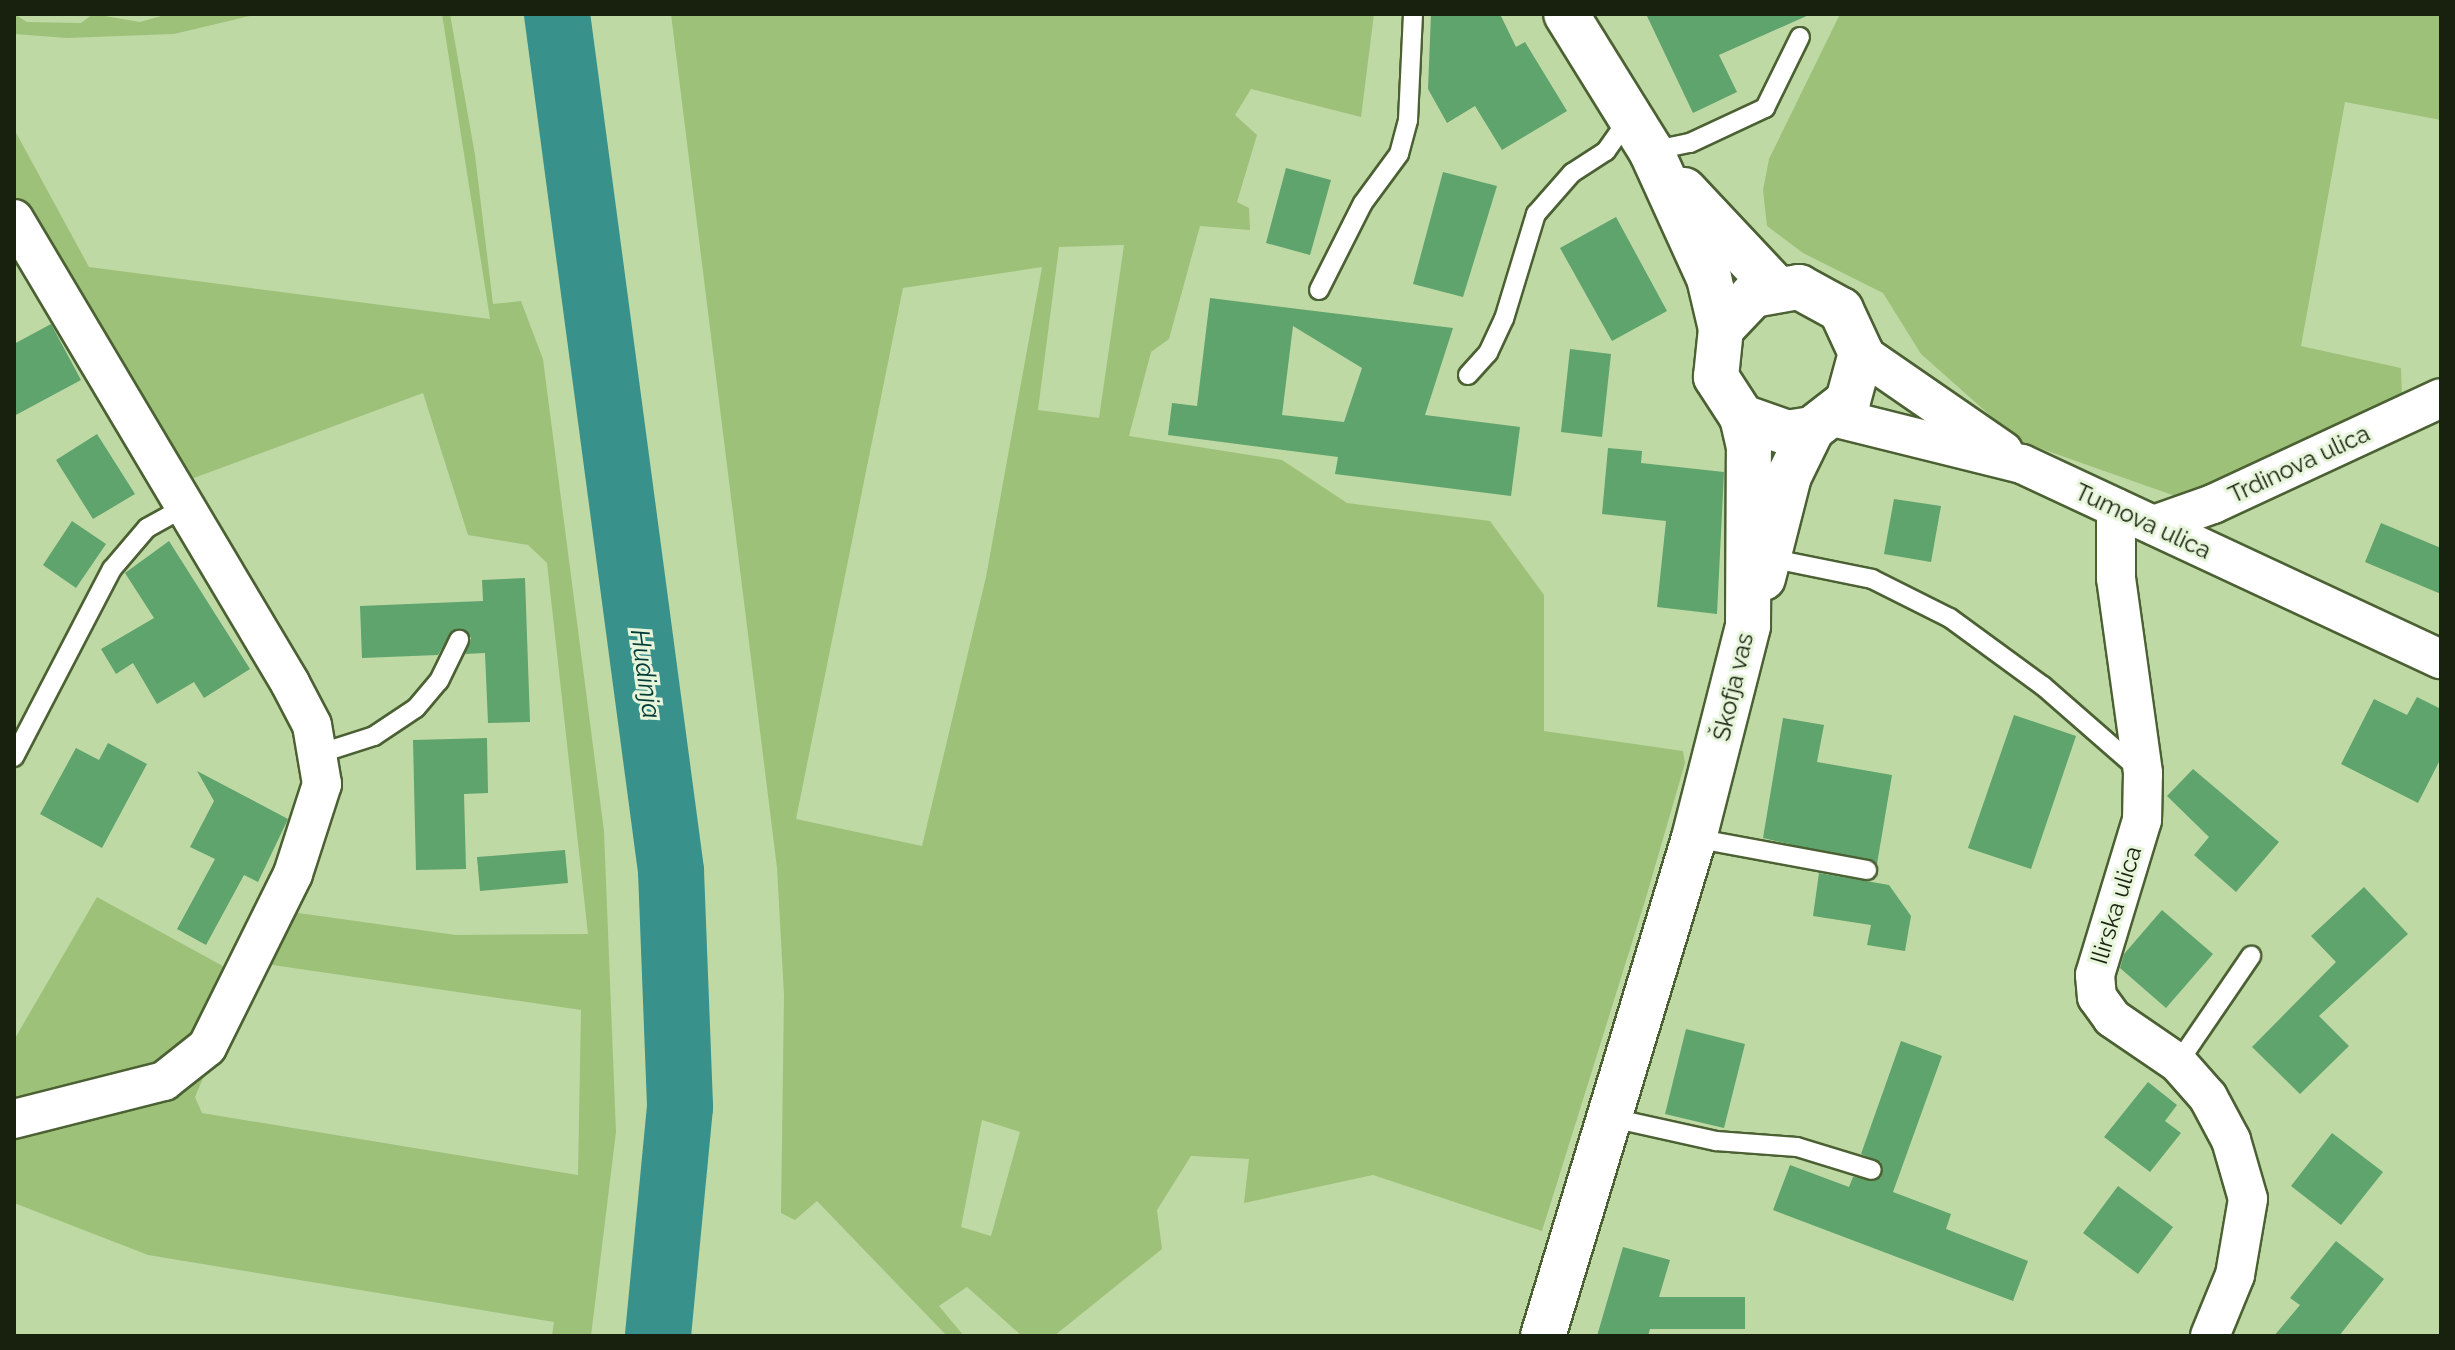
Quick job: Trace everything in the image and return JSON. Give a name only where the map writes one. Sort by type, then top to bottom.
[{"type":"main road","name":"Škofja vas","points":[[1543,1336],[1612,1118],[1694,838],[1748,626],[1749,447],[1742,417],[1716,377],[1721,329],[1709,278],[1639,136],[1566,14]]},
{"type":"main road","points":[[1639,136],[1752,269],[1775,287]]},
{"type":"main road","points":[[1721,329],[1734,310],[1775,287],[1799,287],[1841,310],[1861,353],[1859,377],[1822,423],[1789,476],[1748,626]]},
{"type":"main road","points":[[1742,417],[1788,433],[1822,423]]},
{"type":"street","points":[[14,1119],[164,1081],[207,1047],[308,835],[322,784],[318,754],[290,683],[16,230]]},
{"type":"street","points":[[1861,353],[2022,464]]},
{"type":"street","name":"Trdinova ulica","points":[[2154,525],[2213,504],[2441,398]]},
{"type":"street","name":"Tumova ulica","points":[[1822,423],[2022,464],[2441,659]]},
{"type":"street","name":"Ilirska ulica","points":[[2116,508],[2116,578],[2143,773],[2142,820],[2095,975],[2097,997],[2112,1018],[2178,1063],[2208,1097],[2225,1129],[2248,1199],[2235,1275],[2210,1336]]},
{"type":"lane","points":[[1319,290],[1363,203],[1399,154],[1408,120],[1413,14]]},
{"type":"lane","points":[[1468,375],[1488,353],[1504,319],[1536,214],[1572,173],[1606,151],[1639,136],[1690,143],[1765,108],[1800,37]]},
{"type":"lane","points":[[14,757],[112,569],[147,528],[185,507]]},
{"type":"lane","points":[[1769,558],[1872,579],[1950,618],[2043,686],[2143,773]]},
{"type":"lane","points":[[318,754],[374,736],[416,708],[439,681],[459,640]]},
{"type":"lane","points":[[1694,838],[1867,870]]},
{"type":"lane","points":[[2178,1063],[2251,956]]},
{"type":"lane","points":[[1612,1118],[1716,1141],[1797,1147],[1872,1170]]},
{"type":"green space","points":[[14,14],[27,22],[81,23],[93,14],[140,22],[168,14],[258,14],[174,34],[67,38],[14,34]]},
{"type":"green space","points":[[442,14],[450,14],[475,155],[493,304],[521,301],[543,359],[604,831],[616,1132],[591,1336],[552,1336],[554,1322],[148,1255],[14,1203],[14,1127],[213,1055],[195,1097],[202,1113],[578,1175],[581,1010],[259,963],[284,911],[456,935],[588,934],[547,563],[528,545],[468,535],[423,393],[183,482],[14,196],[14,129],[89,267],[490,319]]},
{"type":"green space","points":[[671,14],[1374,14],[1361,117],[1251,89],[1235,115],[1257,135],[1237,202],[1249,208],[1250,230],[1200,226],[1169,339],[1151,352],[1129,436],[1282,460],[1347,503],[1490,521],[1544,595],[1544,731],[1683,751],[1685,763],[1645,901],[1542,1231],[1373,1175],[1244,1203],[1249,1159],[1191,1156],[1157,1210],[1162,1249],[1054,1336],[1022,1336],[967,1287],[939,1306],[964,1336],[947,1336],[817,1201],[795,1220],[781,1213],[784,995],[777,868]],"holes":[[[1124,245],[1099,418],[1038,410],[1059,247]],[[1042,267],[986,577],[922,846],[796,819],[903,288]],[[982,1120],[1020,1132],[991,1236],[961,1227]]]},
{"type":"green space","points":[[1840,14],[2441,14],[2441,120],[2345,102],[2301,346],[2401,368],[2402,400],[2252,472],[2178,497],[2019,441],[1921,354],[1883,293],[1803,253],[1767,226],[1763,190],[1769,159]]},
{"type":"green space","points":[[97,897],[230,970],[191,1052],[14,1110],[14,1040]]},
{"type":"building","points":[[1431,14],[1500,14],[1516,47],[1525,42],[1567,111],[1502,150],[1475,106],[1447,123],[1428,89]]},
{"type":"building","points":[[1646,14],[1811,14],[1719,55],[1737,92],[1693,113]]},
{"type":"building","points":[[1286,168],[1331,180],[1310,255],[1266,243]]},
{"type":"building","points":[[1443,172],[1497,186],[1463,297],[1413,284]]},
{"type":"building","points":[[1616,217],[1667,311],[1612,341],[1560,248]]},
{"type":"building","points":[[1210,298],[1453,328],[1425,415],[1520,427],[1511,496],[1335,474],[1338,457],[1168,435],[1172,403],[1197,406]],"holes":[[[1293,326],[1362,368],[1344,422],[1282,415]]]},
{"type":"building","points":[[51,324],[81,380],[14,416],[14,344]]},
{"type":"building","points":[[1570,349],[1611,354],[1602,437],[1561,432]]},
{"type":"building","points":[[97,434],[135,494],[93,519],[56,460]]},
{"type":"building","points":[[1608,448],[1642,451],[1641,463],[1724,472],[1717,614],[1657,607],[1666,521],[1602,514]]},
{"type":"building","points":[[1894,499],[1941,506],[1931,562],[1884,554]]},
{"type":"building","points":[[72,521],[106,544],[76,588],[43,565]]},
{"type":"building","points":[[2381,523],[2441,548],[2441,594],[2365,562]]},
{"type":"building","points":[[169,541],[250,669],[204,698],[194,682],[157,704],[133,663],[116,674],[101,649],[154,618],[125,573]]},
{"type":"building","points":[[525,578],[530,722],[488,723],[485,653],[465,654],[471,638],[464,629],[452,631],[438,655],[362,658],[360,606],[483,601],[482,580]]},
{"type":"building","points":[[2417,697],[2441,709],[2441,758],[2418,803],[2341,764],[2374,699],[2407,715]]},
{"type":"building","points":[[2014,715],[2076,736],[2031,869],[1968,848]]},
{"type":"building","points":[[1783,718],[1824,725],[1817,762],[1892,775],[1877,864],[1763,838]]},
{"type":"building","points":[[487,738],[488,793],[464,794],[466,869],[416,870],[413,740]]},
{"type":"building","points":[[108,743],[147,764],[102,848],[40,814],[76,748],[99,760]]},
{"type":"building","points":[[2193,769],[2279,842],[2236,892],[2194,855],[2209,837],[2167,796]]},
{"type":"building","points":[[197,771],[288,819],[258,882],[244,875],[206,945],[177,929],[215,859],[190,847],[214,801]]},
{"type":"building","points":[[565,850],[568,883],[480,891],[477,857]]},
{"type":"building","points":[[1819,873],[1889,885],[1911,916],[1905,951],[1867,945],[1871,925],[1813,916]]},
{"type":"building","points":[[2364,887],[2408,934],[2319,1016],[2349,1046],[2300,1094],[2252,1047],[2336,962],[2311,936]]},
{"type":"building","points":[[2162,910],[2213,954],[2166,1008],[2120,968],[2124,954]]},
{"type":"building","points":[[1686,1029],[1745,1044],[1724,1128],[1665,1114]]},
{"type":"building","points":[[1901,1041],[1942,1056],[1893,1192],[1951,1214],[1946,1229],[2028,1261],[2013,1301],[1773,1210],[1790,1165],[1849,1187],[1853,1177],[1881,1178],[1881,1162],[1861,1154]]},
{"type":"building","points":[[2148,1082],[2177,1105],[2165,1121],[2181,1133],[2150,1172],[2104,1137]]},
{"type":"building","points":[[2332,1133],[2383,1172],[2341,1225],[2291,1186]]},
{"type":"building","points":[[2118,1186],[2173,1227],[2138,1274],[2083,1233]]},
{"type":"building","points":[[2336,1241],[2384,1279],[2339,1336],[2274,1336],[2300,1305],[2290,1298]]},
{"type":"building","points":[[1623,1247],[1670,1260],[1659,1297],[1745,1297],[1745,1329],[1650,1329],[1648,1336],[1597,1336]]},
{"type":"waterway","name":"Hudinja","points":[[557,14],[671,871],[680,1107],[658,1336]]}]
